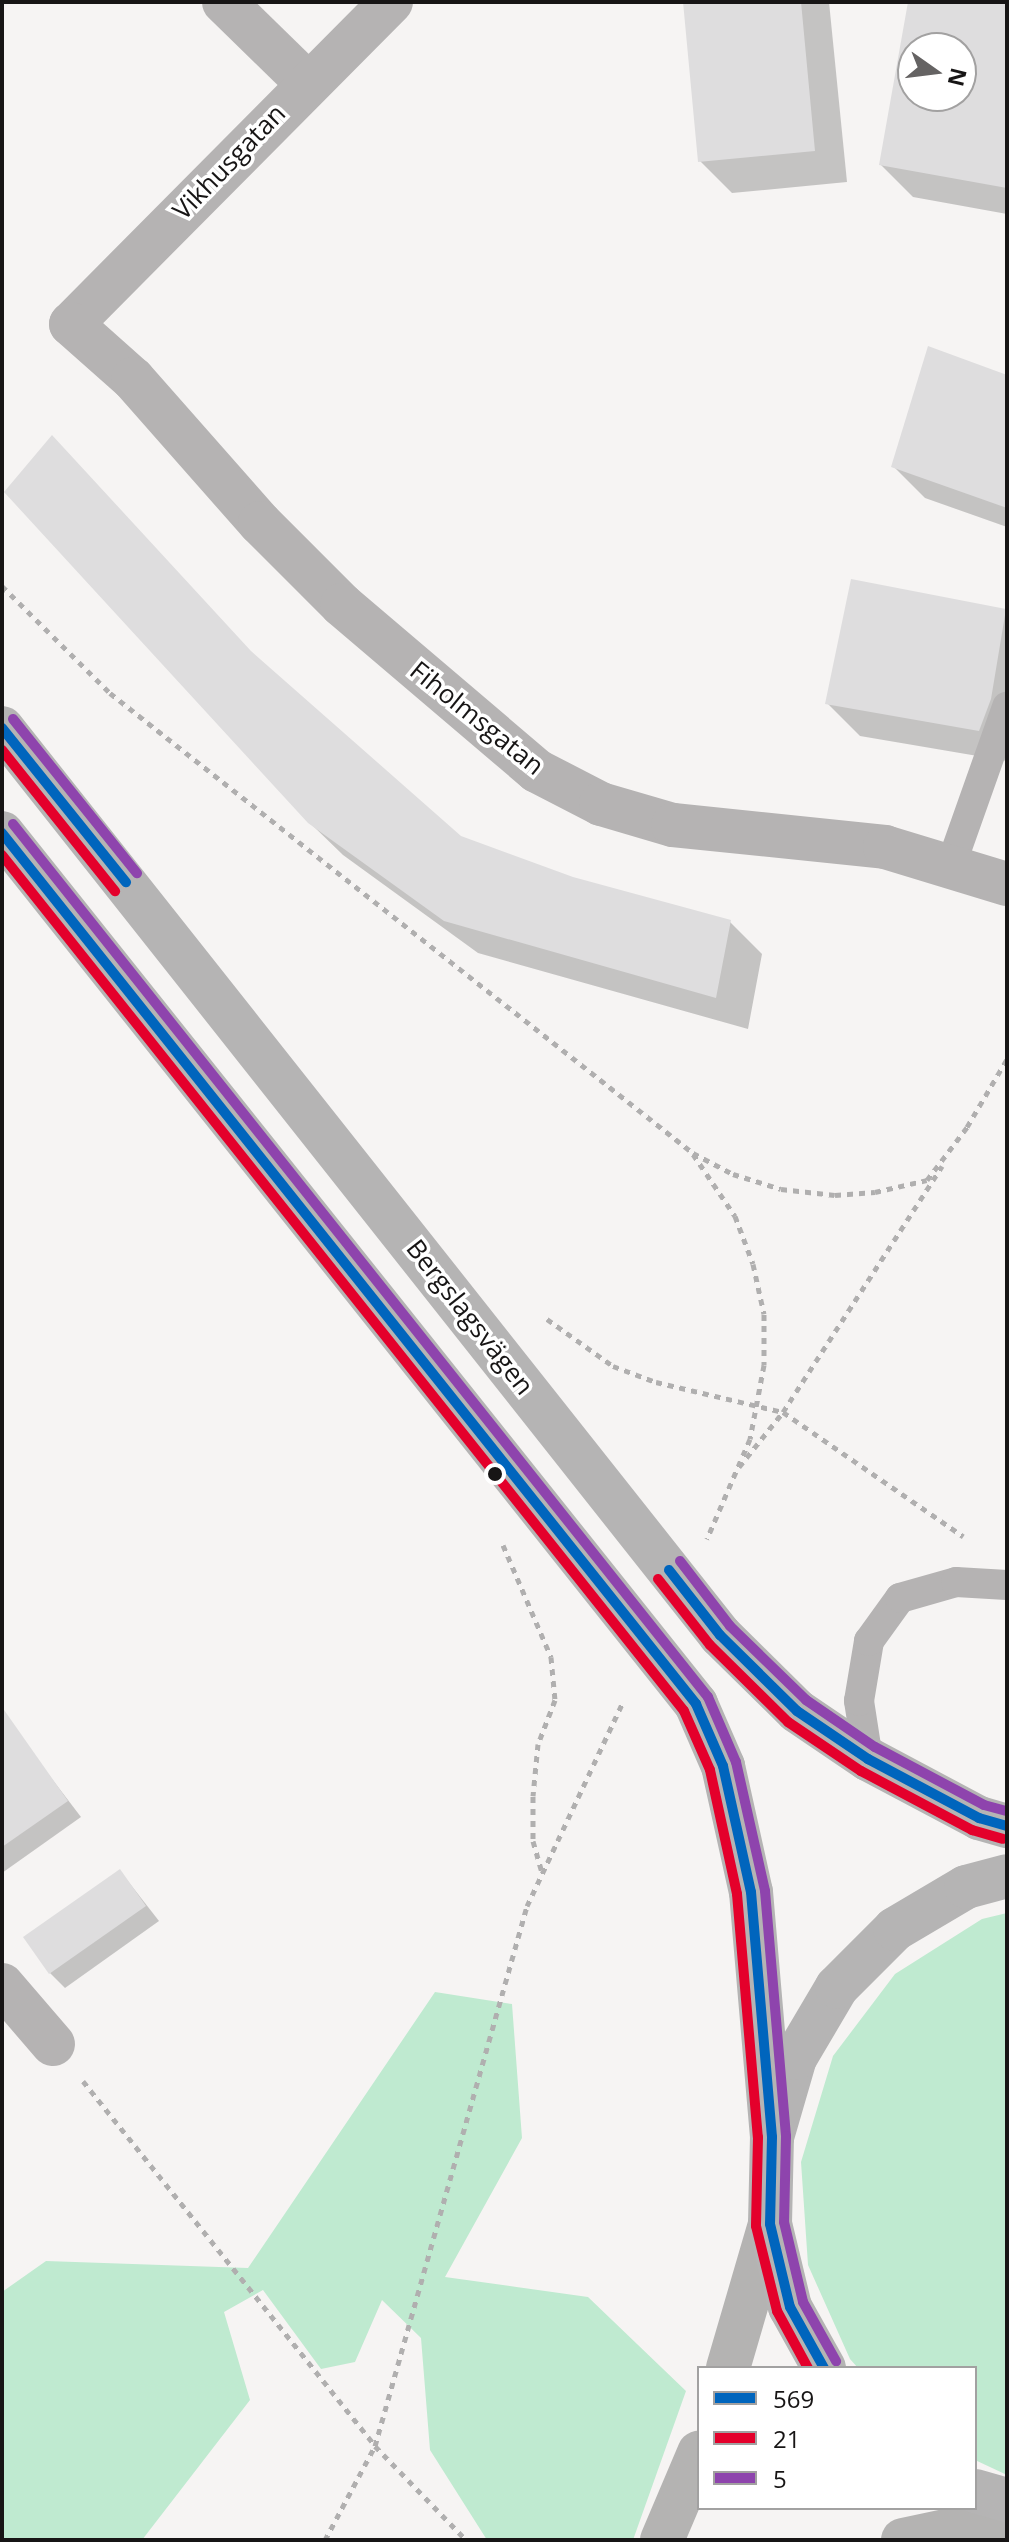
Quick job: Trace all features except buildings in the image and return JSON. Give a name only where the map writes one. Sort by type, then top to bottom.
[{"type":"highway","name":"Bergslagsvägen","points":[[2,728],[720,1635],[797,1711],[868,1759],[979,1818],[1007,1826]]},
{"type":"highway","points":[[2,833],[696,1704],[723,1766],[751,1892],[772,2137],[770,2224],[790,2307],[823,2366]]},
{"type":"highway","points":[[772,2137],[795,2058],[837,1987],[895,1929],[966,1887],[1007,1876]]},
{"type":"highway","points":[[977,2492],[1007,2500]]},
{"type":"main road","points":[[729,2366],[770,2224]]},
{"type":"main road","points":[[662,2540],[697,2458]]},
{"type":"main road","points":[[903,2540],[1007,2518]]},
{"type":"street","points":[[224,2],[307,83]]},
{"type":"street","name":"Vikhusgatan","points":[[71,324],[307,83],[391,2]]},
{"type":"street","name":"Fiholmsgatan","points":[[71,324],[133,379],[260,523],[342,605],[537,771],[601,804],[673,825],[885,847],[1007,884]]},
{"type":"street","points":[[2,1985],[53,2044]]},
{"type":"lane","points":[[951,865],[1007,707]]},
{"type":"lane","points":[[868,1759],[859,1701],[869,1641],[900,1598],[956,1582],[1007,1585]]},
{"type":"path","points":[[2,586],[110,693],[693,1153],[733,1174],[781,1189],[835,1195],[875,1192],[927,1180],[968,1126]]},
{"type":"path","points":[[739,1467],[783,1412],[968,1126],[1007,1059]]},
{"type":"path","points":[[693,1153],[723,1194],[753,1264],[764,1314],[764,1365],[758,1405],[739,1467],[707,1539]]},
{"type":"path","points":[[547,1319],[613,1366],[656,1382],[783,1412],[963,1536]]},
{"type":"path","points":[[503,1545],[551,1657],[555,1700],[538,1744],[533,1796],[533,1841],[542,1873]]},
{"type":"path","points":[[325,2540],[375,2446],[527,1906],[623,1702]]},
{"type":"path","points":[[53,2044],[375,2446],[466,2540]]},
{"type":"green space","points":[[1007,1913],[1007,2475],[977,2461],[977,2366],[856,2366],[850,2359],[808,2265],[801,2162],[833,2056],[895,1974],[982,1919]]},
{"type":"green space","points":[[435,1992],[512,2004],[522,2138],[445,2277],[588,2297],[686,2391],[633,2540],[487,2540],[430,2450],[421,2338],[382,2300],[355,2362],[321,2369],[263,2290],[224,2312],[250,2400],[142,2540],[2,2540],[2,2292],[46,2261],[248,2268]]},
{"type":"transit line","name":"5","points":[[13,719],[137,873]]},
{"type":"transit line","name":"569","points":[[2,728],[126,882]]},
{"type":"transit line","name":"21","points":[[2,750],[115,891]]},
{"type":"transit line","name":"5","points":[[13,824],[708,1697],[736,1762],[765,1891],[786,2136],[784,2222],[803,2302],[836,2361]]},
{"type":"transit line","name":"569","points":[[2,833],[696,1704],[723,1766],[751,1892],[772,2137],[770,2224],[790,2307],[823,2366]]},
{"type":"transit line","name":"21","points":[[2,855],[684,1711],[710,1770],[737,1894],[758,2137],[756,2226],[777,2311],[807,2366]]},
{"type":"transit line","name":"5","points":[[680,1561],[730,1626],[806,1700],[875,1747],[984,1805],[1007,1811]]},
{"type":"transit line","name":"569","points":[[669,1570],[720,1635],[797,1711],[868,1759],[979,1818],[1007,1826]]},
{"type":"transit line","name":"21","points":[[658,1579],[710,1645],[788,1722],[861,1771],[972,1830],[1003,1839]]}]
